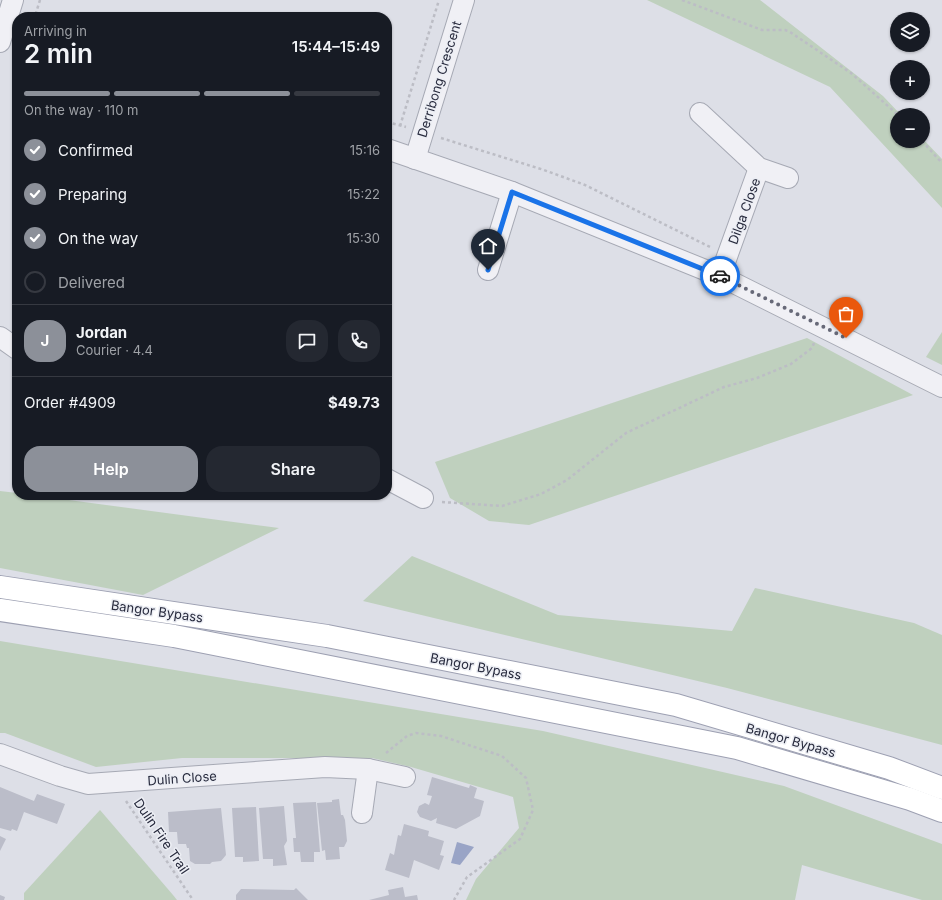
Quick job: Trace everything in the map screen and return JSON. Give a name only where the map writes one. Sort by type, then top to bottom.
[{"type":"main road","name":"Bangor Bypass","points":[[0,587],[327,636],[676,705],[889,768],[942,788]]},
{"type":"main road","name":"Bangor Bypass","points":[[0,610],[174,636],[737,748],[910,799],[942,811]]},
{"type":"street","points":[[6,40],[13,0]]},
{"type":"street","name":"Derribong Crescent","points":[[415,159],[464,0]]},
{"type":"street","name":"Dilga Close","points":[[700,113],[759,168],[788,178]]},
{"type":"street","points":[[392,151],[512,192],[720,276],[942,387]]},
{"type":"street","name":"Dilga Close","points":[[720,276],[759,168]]},
{"type":"street","points":[[488,270],[512,192]]},
{"type":"street","points":[[0,337],[12,345]]},
{"type":"street","points":[[392,482],[423,498]]},
{"type":"street","name":"Dulin Close","points":[[0,754],[72,780],[88,784],[114,784],[325,767],[368,769],[405,777]]},
{"type":"street","points":[[362,813],[368,769]]},
{"type":"path","points":[[36,12],[40,0]]},
{"type":"path","points":[[400,126],[439,0]]},
{"type":"path","points":[[682,0],[762,30],[781,29],[790,32],[851,73],[890,108]]},
{"type":"path","points":[[392,124],[544,170],[586,185],[727,256]]},
{"type":"path","points":[[928,148],[942,164]]},
{"type":"path","points":[[423,498],[446,503],[502,506],[541,494],[567,480],[626,433],[724,387],[757,378],[790,364],[812,348],[821,326]]},
{"type":"path","points":[[368,769],[407,736],[416,733],[441,736],[502,756],[526,778],[533,810],[520,839],[467,877],[454,900]]},
{"type":"path","name":"Dulin Fire Trail","points":[[114,784],[193,900]]},
{"type":"green space","points":[[647,0],[760,0],[883,96],[894,108],[890,108],[890,148],[930,148],[930,146],[942,159],[942,208],[830,87]]},
{"type":"green space","points":[[942,332],[942,365],[926,357]]},
{"type":"green space","points":[[807,338],[913,395],[529,525],[489,521],[450,498],[435,462]]},
{"type":"green space","points":[[0,491],[12,492],[12,500],[69,500],[279,528],[143,595],[0,568]]},
{"type":"green space","points":[[412,556],[558,615],[732,631],[755,588],[914,623],[942,635],[942,745],[727,688],[363,601]]},
{"type":"green space","points":[[0,641],[543,731],[784,786],[942,844],[942,900],[922,900],[802,865],[795,900],[466,900],[476,879],[519,828],[513,797],[411,767],[372,758],[182,758],[96,767],[5,733],[0,733]]},
{"type":"green space","points":[[100,810],[177,900],[24,900],[24,893]]},
{"type":"water","points":[[457,842],[474,847],[460,865],[451,863]]},
{"type":"building","points":[[432,777],[469,788],[470,785],[477,788],[474,798],[484,801],[480,816],[456,829],[436,823],[437,818],[431,821],[420,817],[417,812],[419,806],[425,803],[429,805],[432,796],[427,795]]},
{"type":"building","points":[[0,787],[34,801],[37,794],[65,804],[57,824],[24,812],[17,831],[0,828]]},
{"type":"building","points":[[339,799],[341,815],[343,815],[345,820],[347,841],[344,847],[339,847],[340,859],[326,860],[325,850],[322,851],[317,803],[332,802],[332,800]]},
{"type":"building","points":[[316,802],[320,852],[314,852],[314,862],[301,862],[300,852],[294,852],[293,838],[296,838],[293,803]]},
{"type":"building","points":[[284,806],[287,841],[284,846],[287,865],[273,866],[273,859],[263,859],[259,808]]},
{"type":"building","points":[[256,807],[259,861],[243,862],[243,857],[235,857],[232,808]]},
{"type":"building","points":[[221,808],[226,855],[221,861],[212,862],[210,864],[195,864],[190,861],[189,848],[187,848],[186,844],[178,844],[177,832],[169,832],[168,812]]},
{"type":"building","points":[[404,824],[429,831],[428,836],[444,841],[440,855],[444,856],[439,870],[414,860],[409,878],[385,870],[390,853],[394,855],[398,835],[401,836]]},
{"type":"building","points":[[0,836],[6,839],[0,851]]},
{"type":"building","points":[[403,887],[405,897],[417,895],[418,900],[369,900],[389,895],[388,890]]},
{"type":"building","points":[[296,888],[308,900],[236,900],[236,895],[241,889],[294,890]]},
{"type":"building","points":[[0,895],[5,897],[4,900],[0,900]]},
{"type":"way so far","points":[[720,276],[846,338]]},
{"type":"route","points":[[488,270],[512,192],[720,276]]}]
